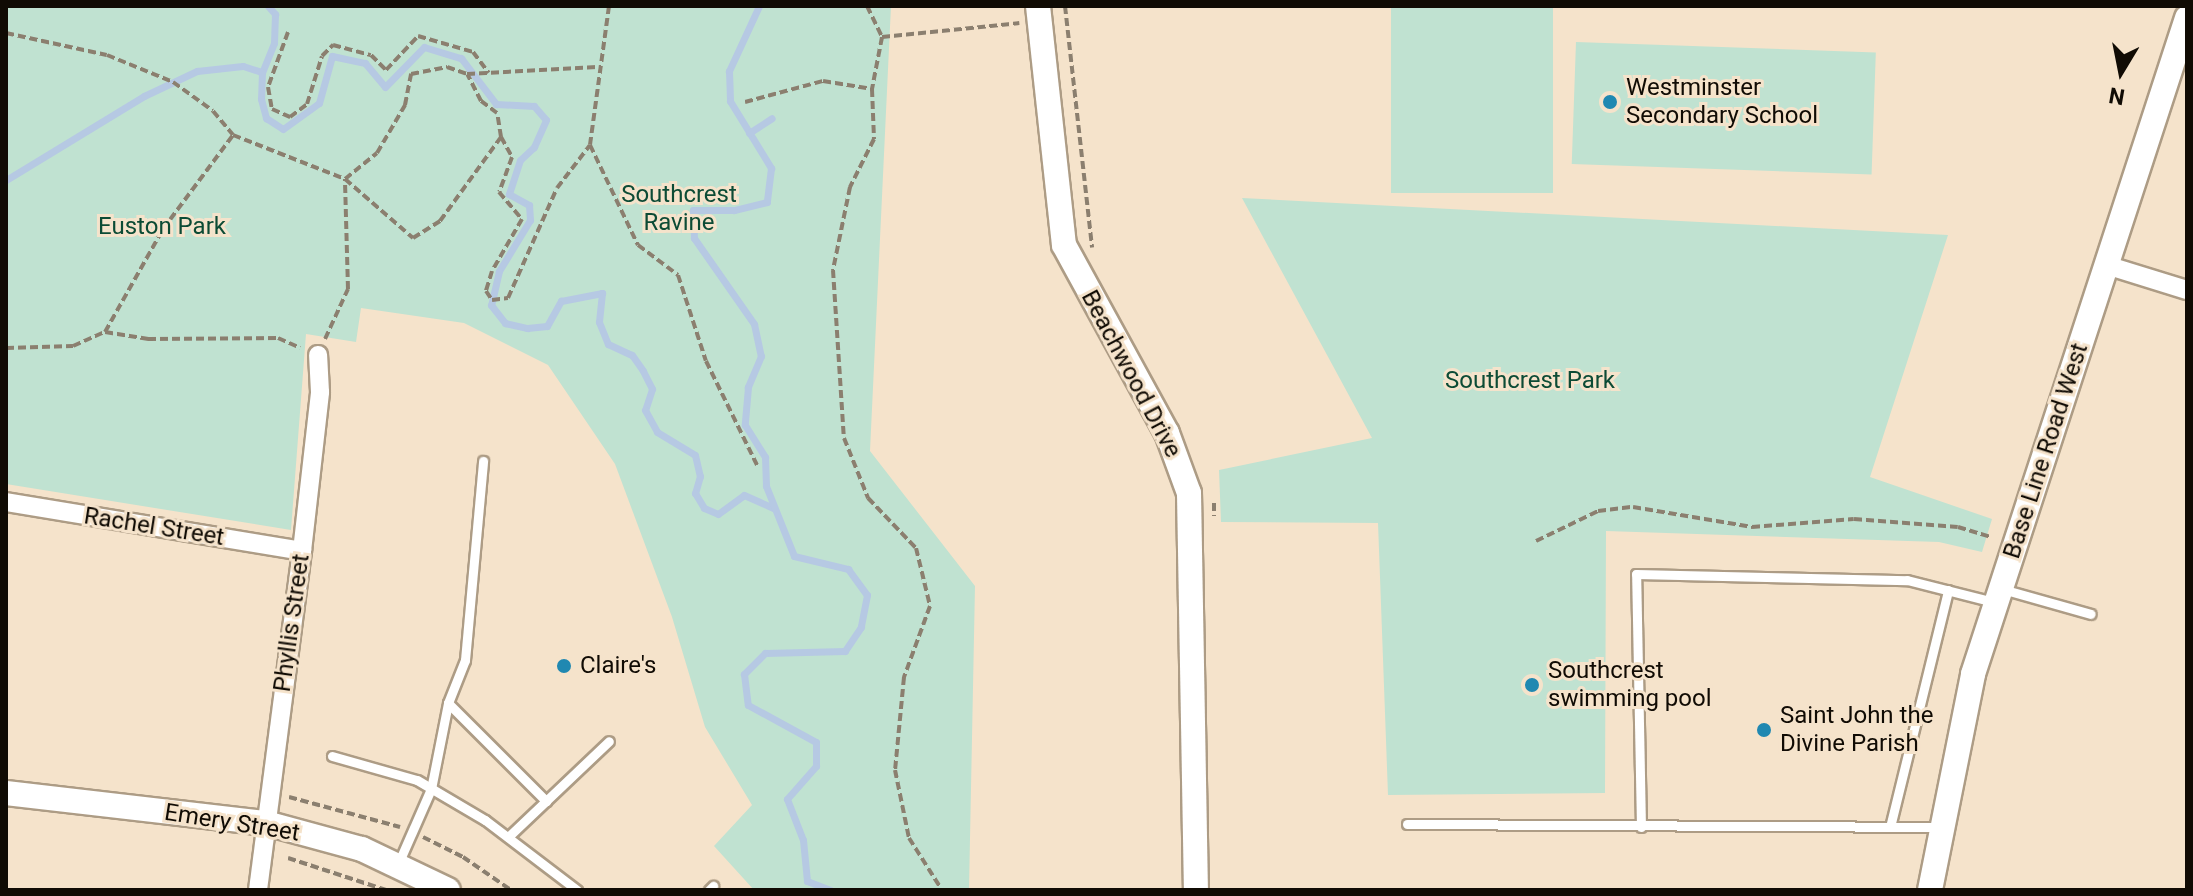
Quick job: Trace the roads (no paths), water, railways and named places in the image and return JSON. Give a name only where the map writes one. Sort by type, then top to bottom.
[{"type":"street","name":"Beachwood Drive","points":[[1032,14],[1064,245],[1167,433],[1189,493],[1196,890]]},
{"type":"street","name":"Base Line Road West","points":[[1930,890],[1939,827],[1973,674],[2106,265],[2179,72],[2187,18]]},
{"type":"street","points":[[2106,265],[2187,290]]},
{"type":"street","name":"Phyllis Street","points":[[258,890],[320,392],[318,355]]},
{"type":"street","name":"Rachel Street","points":[[6,502],[302,551]]},
{"type":"street","name":"Emery Street","points":[[6,793],[266,823],[398,864],[448,890]]},
{"type":"lane","points":[[398,864],[431,789],[448,703],[465,660],[483,461]]},
{"type":"lane","points":[[1641,827],[1636,574],[1907,580],[2091,614]]},
{"type":"lane","points":[[1890,827],[1948,590]]},
{"type":"lane","points":[[448,703],[546,801]]},
{"type":"lane","points":[[508,837],[609,741]]},
{"type":"lane","points":[[332,756],[431,789],[508,837],[577,890]]},
{"type":"lane","points":[[1407,824],[1939,827]]},
{"type":"waterway","points":[[268,6],[275,14],[274,43],[262,72],[261,99],[266,118],[283,129],[319,103],[332,56],[365,63],[385,87],[424,47],[461,58],[496,104],[534,106],[546,120],[534,147],[520,160],[509,194],[529,205],[530,220],[499,271],[491,305],[505,323],[527,328],[547,326],[561,301],[602,293],[599,322],[608,344],[632,355],[643,371],[652,389],[645,410],[657,432],[695,455],[700,476],[695,493],[704,508],[718,514],[744,495],[773,508]]},
{"type":"waterway","points":[[759,6],[729,71],[730,101],[771,168],[767,202],[734,210],[693,210],[694,238],[754,324],[761,356],[748,387],[745,425],[765,457],[766,486],[794,556],[848,569],[867,595],[861,627],[845,651],[765,653],[744,674],[748,705],[816,742],[816,766],[787,799],[803,840],[807,881],[830,890]]},
{"type":"waterway","points":[[6,180],[144,96],[197,71],[243,66],[262,72]]},
{"type":"waterway","points":[[749,133],[772,118]]},
{"type":"place","name":"Westminster Secondary School","points":[[1610,102]]},
{"type":"place","name":"Claire's","points":[[564,666]]},
{"type":"place","name":"Southcrest swimming pool","points":[[1532,685]]},
{"type":"place","name":"Saint John the Divine Parish","points":[[1764,730]]},
{"type":"park label","name":"Southcrest Ravine","points":[[679,209]]},
{"type":"park label","name":"Euston Park","points":[[162,227]]},
{"type":"park label","name":"Southcrest Park","points":[[1530,381]]}]
